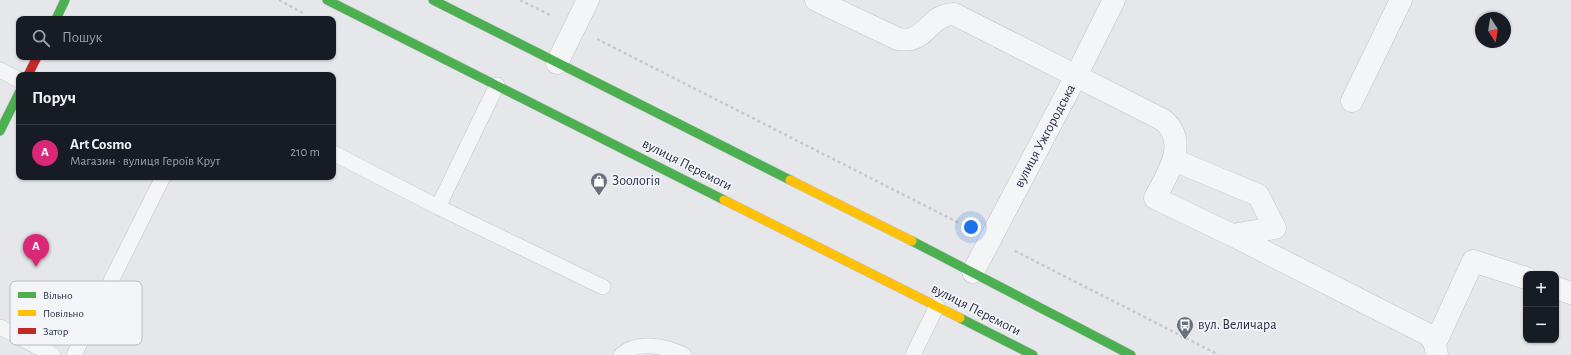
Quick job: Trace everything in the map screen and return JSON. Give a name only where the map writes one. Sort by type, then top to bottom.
[{"type":"main road","points":[[57,16],[65,0]]},
{"type":"main road","name":"вулиця Перемоги","points":[[327,0],[1033,355]]},
{"type":"main road","points":[[433,0],[557,64],[973,272],[1131,355]]},
{"type":"main road","points":[[30,72],[36,60]]},
{"type":"main road","points":[[0,131],[16,99]]},
{"type":"street","points":[[557,64],[588,0]]},
{"type":"street","points":[[816,0],[898,39],[910,39],[919,35],[934,21],[942,16],[954,14],[1164,120],[1173,132],[1176,153],[1155,198],[1232,235],[1429,335],[1436,350]]},
{"type":"street","name":"вулиця Ужгородська","points":[[973,272],[1076,76],[1114,0]]},
{"type":"street","points":[[1352,101],[1401,0]]},
{"type":"street","points":[[1174,160],[1258,195],[1275,228],[1232,235]]},
{"type":"street","points":[[1436,350],[1473,261],[1523,277]]},
{"type":"street","points":[[1559,289],[1571,293]]},
{"type":"lane","points":[[0,70],[16,78]]},
{"type":"lane","points":[[438,207],[497,85]]},
{"type":"lane","points":[[336,155],[438,207],[603,287]]},
{"type":"lane","points":[[111,281],[162,180]]},
{"type":"lane","points":[[913,355],[937,306]]},
{"type":"lane","points":[[0,327],[10,332]]},
{"type":"lane","points":[[34,345],[53,355]]},
{"type":"lane","points":[[74,355],[79,345]]},
{"type":"lane","points":[[621,355],[625,351],[638,346],[657,346],[684,355]]},
{"type":"path","points":[[278,0],[309,16]]},
{"type":"path","points":[[520,0],[1219,355]]},
{"type":"traffic: fast","points":[[57,16],[65,0]]},
{"type":"traffic: fast","points":[[327,0],[724,200]]},
{"type":"traffic: fast","points":[[433,0],[790,180]]},
{"type":"traffic: fast","points":[[0,131],[16,99]]},
{"type":"traffic: fast","points":[[912,241],[1131,355]]},
{"type":"traffic: fast","points":[[960,318],[1033,355]]},
{"type":"traffic: slow","points":[[790,180],[912,241]]},
{"type":"traffic: slow","points":[[724,200],[960,318]]},
{"type":"traffic: jam","points":[[30,72],[36,60]]},
{"type":"place","name":"Зоологія","points":[[599,196]]},
{"type":"place","name":"Art Cosmo","points":[[36,267]]},
{"type":"place","name":"вул. Величара","points":[[1185,340]]}]
